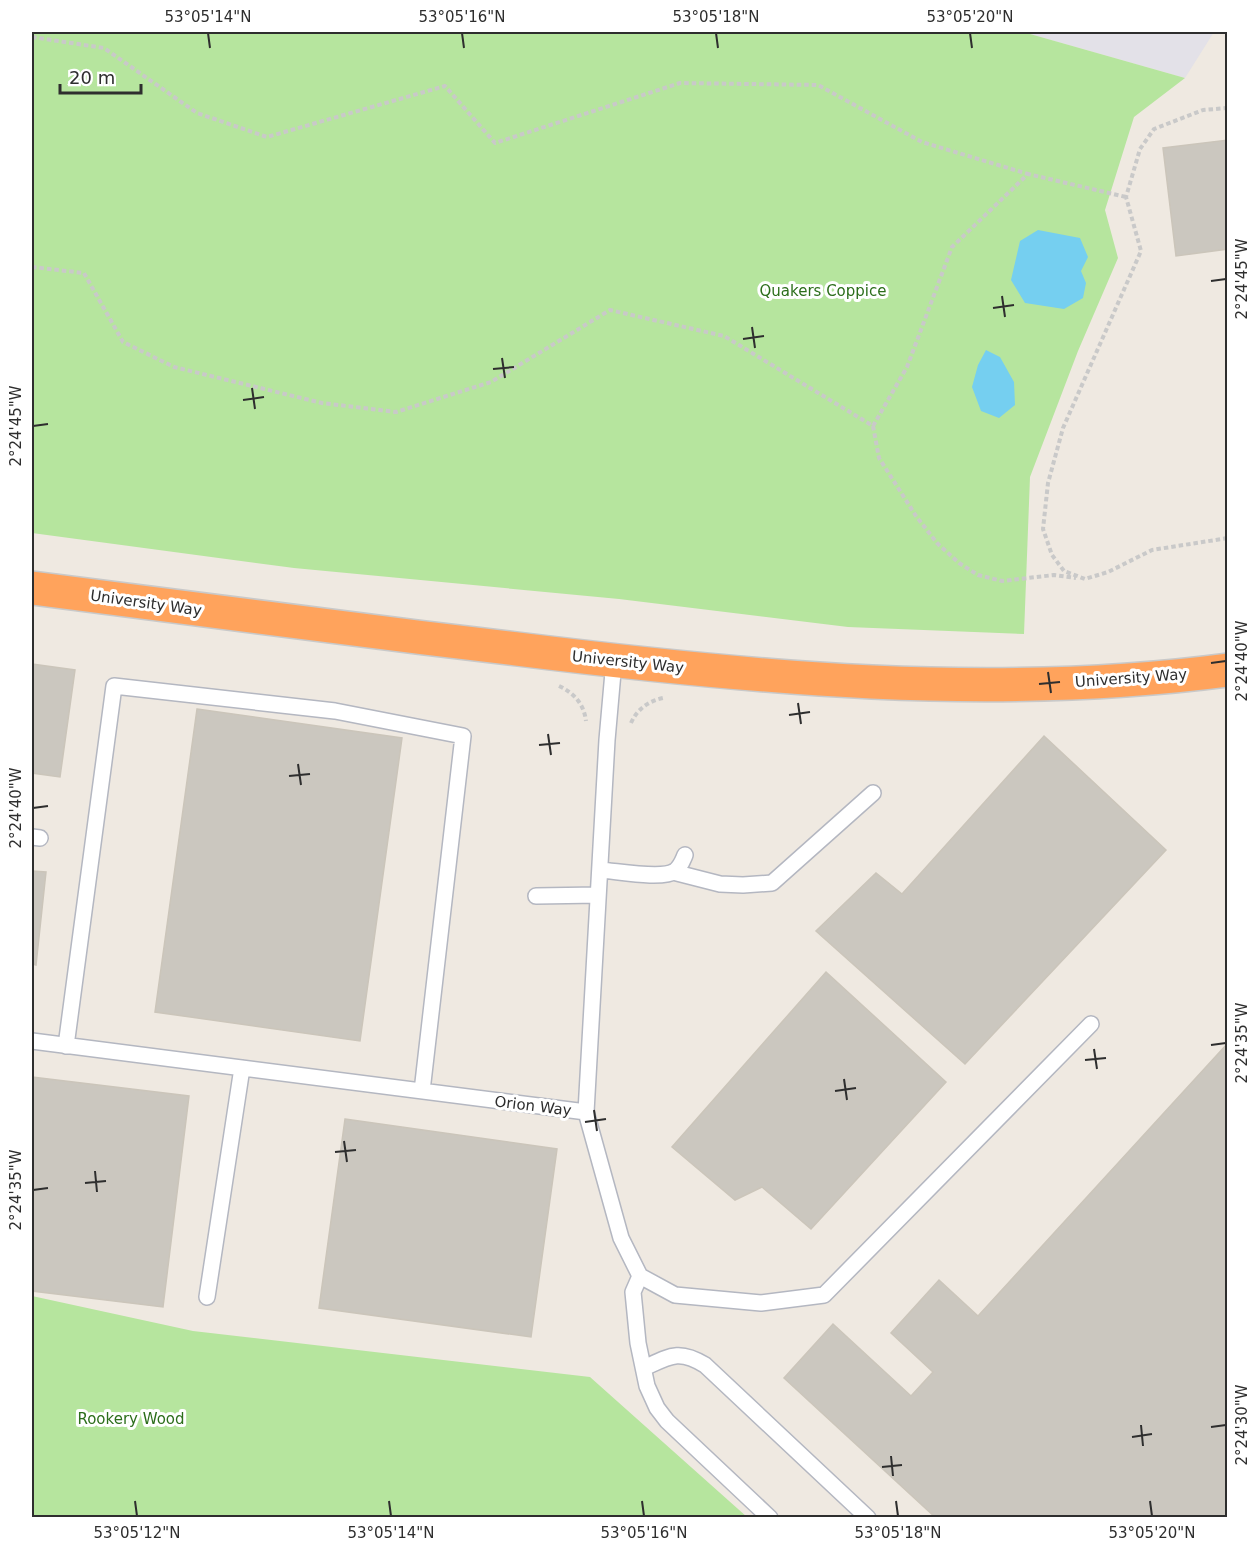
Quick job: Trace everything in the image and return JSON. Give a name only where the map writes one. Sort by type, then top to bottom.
[{"type":"highway","name":"University Way","points":[[32,588],[614,661],[787,677],[894,683],[1009,684],[1114,680],[1227,669]]},
{"type":"lane","name":"Orion Way","points":[[32,1041],[586,1112],[607,740],[614,661]]},
{"type":"lane","points":[[66,1046],[114,686],[335,711],[463,736],[422,1092]]},
{"type":"lane","points":[[673,872],[720,884],[772,883],[873,793]]},
{"type":"lane","points":[[600,870],[661,875],[673,872],[681,865],[685,855]]},
{"type":"lane","points":[[536,896],[598,895]]},
{"type":"lane","points":[[586,1112],[621,1238],[640,1276],[675,1295],[761,1303],[824,1295],[1091,1024]]},
{"type":"lane","points":[[207,1297],[242,1068]]},
{"type":"lane","points":[[640,1276],[633,1292],[633,1310],[647,1386],[657,1408],[667,1421],[770,1518]]},
{"type":"lane","points":[[644,1368],[679,1355],[692,1357],[705,1365],[868,1518]]},
{"type":"path","points":[[32,37],[104,48],[197,113],[267,136],[445,86],[495,143],[680,83],[818,85],[922,142],[1028,174],[1126,196]]},
{"type":"path","points":[[1085,579],[1064,571],[1052,555],[1044,529],[1048,483],[1063,428],[1141,250],[1126,196],[1140,149],[1154,129],[1203,110],[1227,108]]},
{"type":"path","points":[[1028,174],[952,248],[907,367],[873,426],[879,458],[916,516],[937,543],[958,563],[978,575],[1002,580],[1054,575],[1085,579],[1108,572],[1152,550],[1227,538]]},
{"type":"path","points":[[32,267],[84,273],[123,342],[174,367],[322,403],[396,412],[491,382],[610,310],[724,336],[873,426]]},
{"type":"shaded area","points":[[1023,32],[1214,32],[1185,78]]},
{"type":"green space","name":"Quakers Coppice","points":[[32,32],[1023,32],[1185,78],[1134,117],[1105,210],[1118,258],[1078,351],[1030,477],[1024,634],[848,627],[619,599],[294,568],[32,533]]},
{"type":"green space","name":"Rookery Wood","points":[[32,1296],[193,1331],[590,1377],[747,1517],[32,1517]]},
{"type":"water","points":[[1038,230],[1080,238],[1088,257],[1081,271],[1086,283],[1083,298],[1064,309],[1025,303],[1011,280],[1020,241]]},
{"type":"water","points":[[986,350],[1000,357],[1014,382],[1015,405],[999,418],[981,411],[972,387],[978,365]]},
{"type":"building","points":[[1228,140],[1228,249],[1176,256],[1163,148]]},
{"type":"building","points":[[32,664],[75,670],[60,777],[32,773]]},
{"type":"building","points":[[197,709],[402,738],[360,1041],[155,1012]]},
{"type":"building","points":[[1044,736],[1166,850],[965,1064],[816,931],[876,873],[902,894]]},
{"type":"building","points":[[32,871],[46,872],[36,965],[32,964]]},
{"type":"building","points":[[826,972],[946,1082],[811,1229],[762,1187],[735,1200],[672,1147]]},
{"type":"building","points":[[1228,1043],[1228,1518],[936,1518],[784,1378],[833,1324],[911,1396],[933,1372],[891,1333],[939,1280],[978,1316]]},
{"type":"building","points":[[32,1077],[189,1096],[163,1307],[32,1291]]},
{"type":"building","points":[[345,1119],[557,1149],[531,1337],[319,1308]]}]
